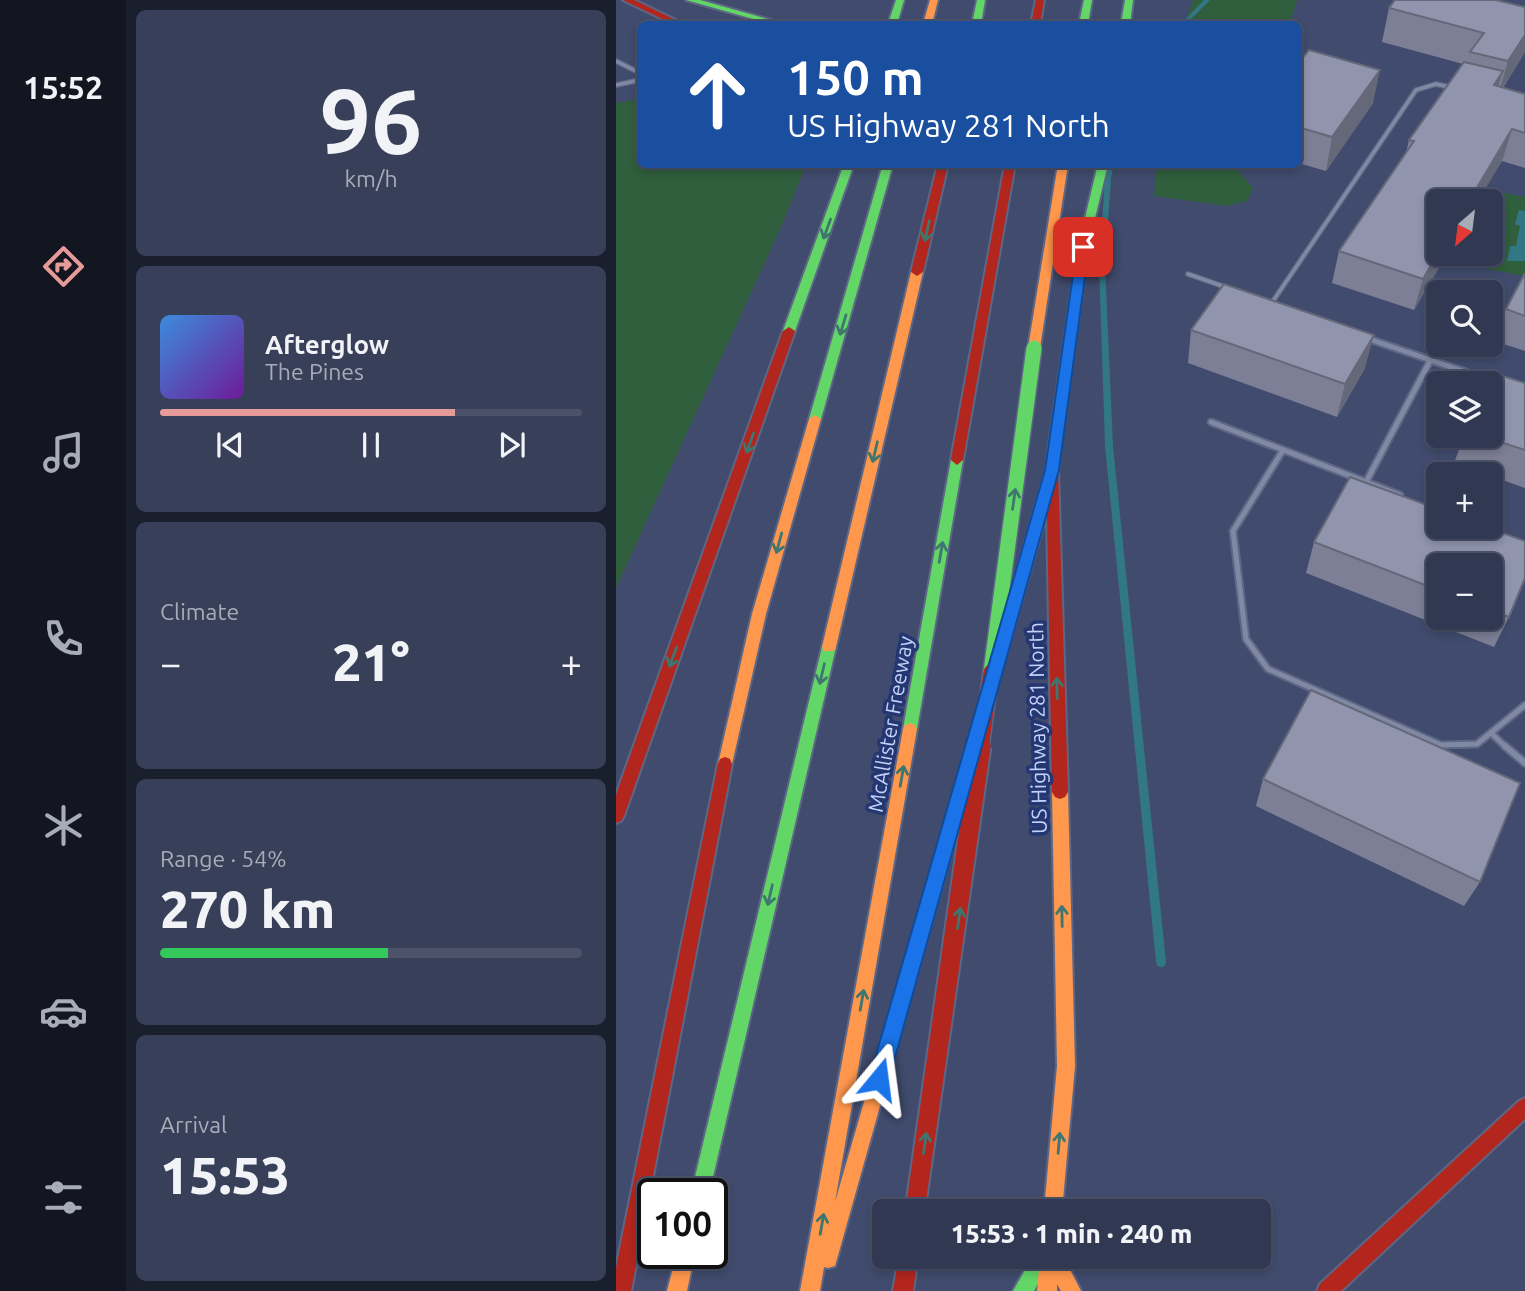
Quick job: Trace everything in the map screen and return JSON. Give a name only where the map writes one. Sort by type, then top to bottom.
[{"type":"main road","points":[[626,0],[672,21]]},
{"type":"main road","points":[[690,0],[769,21]]},
{"type":"main road","points":[[893,21],[900,0]]},
{"type":"main road","points":[[928,21],[934,0]]},
{"type":"main road","points":[[976,21],[981,0]]},
{"type":"main road","points":[[1036,21],[1040,0]]},
{"type":"main road","points":[[1084,21],[1088,0]]},
{"type":"main road","points":[[1126,21],[1129,0]]},
{"type":"main road","points":[[616,816],[848,168]]},
{"type":"main road","points":[[621,1291],[742,687],[779,540],[887,168]]},
{"type":"main road","points":[[704,1178],[942,168]]},
{"type":"main road","name":"McAllister Freeway","points":[[810,1291],[1009,168]]},
{"type":"main road","points":[[917,1199],[961,902],[1034,348],[1062,168]]},
{"type":"main road","name":"US Highway 281 North","points":[[1054,1199],[1066,1066],[1052,470],[1083,247],[1102,168]]},
{"type":"main road","points":[[819,1291],[1052,470]]},
{"type":"main road","points":[[1327,1291],[1525,1107]]},
{"type":"main road","points":[[677,1291],[682,1269]]},
{"type":"main road","points":[[904,1291],[907,1269]]},
{"type":"main road","points":[[1023,1291],[1039,1269]]},
{"type":"main road","points":[[1047,1291],[1048,1269]]},
{"type":"main road","points":[[1057,1269],[1071,1291]]},
{"type":"lane","points":[[616,61],[637,72]]},
{"type":"lane","points":[[616,85],[637,81]]},
{"type":"lane","points":[[1271,304],[1416,90],[1436,84],[1461,90]]},
{"type":"lane","points":[[1188,274],[1236,291]]},
{"type":"lane","points":[[1259,300],[1284,309]]},
{"type":"lane","points":[[1357,335],[1461,371]]},
{"type":"lane","points":[[1366,482],[1430,361]]},
{"type":"lane","points":[[1211,422],[1402,496]]},
{"type":"lane","points":[[1283,450],[1233,531],[1246,639],[1268,669],[1441,745],[1477,744],[1525,705]]},
{"type":"lane","points":[[1491,733],[1525,763]]},
{"type":"shaded area","points":[[1193,0],[1297,0],[1291,21],[1186,21]]},
{"type":"shaded area","points":[[637,100],[637,168],[805,168],[781,227],[616,588],[616,103]]},
{"type":"shaded area","points":[[1157,168],[1236,168],[1253,188],[1247,201],[1227,206],[1154,196]]},
{"type":"shaded area","points":[[1504,193],[1525,197],[1525,276],[1487,269],[1488,266],[1503,266]]},
{"type":"shaded area","points":[[1519,210],[1525,211],[1525,261],[1507,261],[1510,246],[1516,246],[1520,226],[1515,224]]},
{"type":"building","points":[[1395,0],[1496,0],[1525,7],[1525,35],[1508,61],[1470,52],[1484,33],[1389,8]]},
{"type":"building","points":[[1309,50],[1380,70],[1332,137],[1302,128],[1302,59]]},
{"type":"building","points":[[1464,62],[1503,71],[1494,85],[1525,94],[1525,133],[1512,129],[1476,189],[1426,189],[1426,266],[1430,266],[1423,279],[1339,251],[1414,141],[1409,140]]},
{"type":"building","points":[[1525,273],[1525,316],[1506,309]]},
{"type":"building","points":[[1224,284],[1374,335],[1345,384],[1191,330]]},
{"type":"building","points":[[1503,376],[1525,383],[1525,450],[1503,443]]},
{"type":"building","points":[[1350,477],[1426,505],[1426,539],[1503,539],[1503,533],[1525,541],[1525,578],[1509,617],[1503,615],[1503,553],[1426,553],[1426,585],[1314,542]]},
{"type":"building","points":[[1311,690],[1520,783],[1480,882],[1263,779]]},
{"type":"waterway","points":[[1186,21],[1207,0]]},
{"type":"waterway","points":[[1110,168],[1102,265],[1109,446],[1161,962]]},
{"type":"traffic: fast","points":[[690,0],[769,21]]},
{"type":"traffic: fast","points":[[893,21],[900,0]]},
{"type":"traffic: fast","points":[[977,21],[981,0]]},
{"type":"traffic: fast","points":[[1084,21],[1088,0]]},
{"type":"traffic: fast","points":[[1126,21],[1129,0]]},
{"type":"traffic: fast","points":[[789,331],[848,168]]},
{"type":"traffic: fast","points":[[815,419],[887,168]]},
{"type":"traffic: fast","points":[[1055,445],[1083,247],[1102,168]]},
{"type":"traffic: fast","points":[[991,672],[1034,348]]},
{"type":"traffic: fast","points":[[910,729],[957,460]]},
{"type":"traffic: fast","points":[[704,1178],[829,647]]},
{"type":"traffic: fast","points":[[1023,1291],[1036,1269]]},
{"type":"traffic: slow","points":[[928,21],[934,0]]},
{"type":"traffic: slow","points":[[1034,348],[1062,168]]},
{"type":"traffic: slow","points":[[829,647],[917,272]]},
{"type":"traffic: slow","points":[[725,764],[759,614],[815,419]]},
{"type":"traffic: slow","points":[[810,1291],[910,729]]},
{"type":"traffic: slow","points":[[828,1259],[972,754]]},
{"type":"traffic: slow","points":[[1054,1199],[1066,1066],[1060,792]]},
{"type":"traffic: slow","points":[[677,1291],[682,1269]]},
{"type":"traffic: slow","points":[[1047,1291],[1048,1269]]},
{"type":"traffic: slow","points":[[1060,1269],[1071,1291]]},
{"type":"traffic: jam","points":[[627,0],[672,21]]},
{"type":"traffic: jam","points":[[1036,21],[1040,0]]},
{"type":"traffic: jam","points":[[917,272],[942,168]]},
{"type":"traffic: jam","points":[[957,460],[1009,168]]},
{"type":"traffic: jam","points":[[616,816],[789,331]]},
{"type":"traffic: jam","points":[[1055,445],[1052,470],[1060,792]]},
{"type":"traffic: jam","points":[[998,659],[1052,470]]},
{"type":"traffic: jam","points":[[917,1199],[961,903],[991,672]]},
{"type":"traffic: jam","points":[[621,1291],[725,764]]},
{"type":"traffic: jam","points":[[1327,1291],[1525,1107]]},
{"type":"traffic: jam","points":[[903,1291],[907,1269]]},
{"type":"route","points":[[879,1079],[1052,470],[1083,247]]}]
